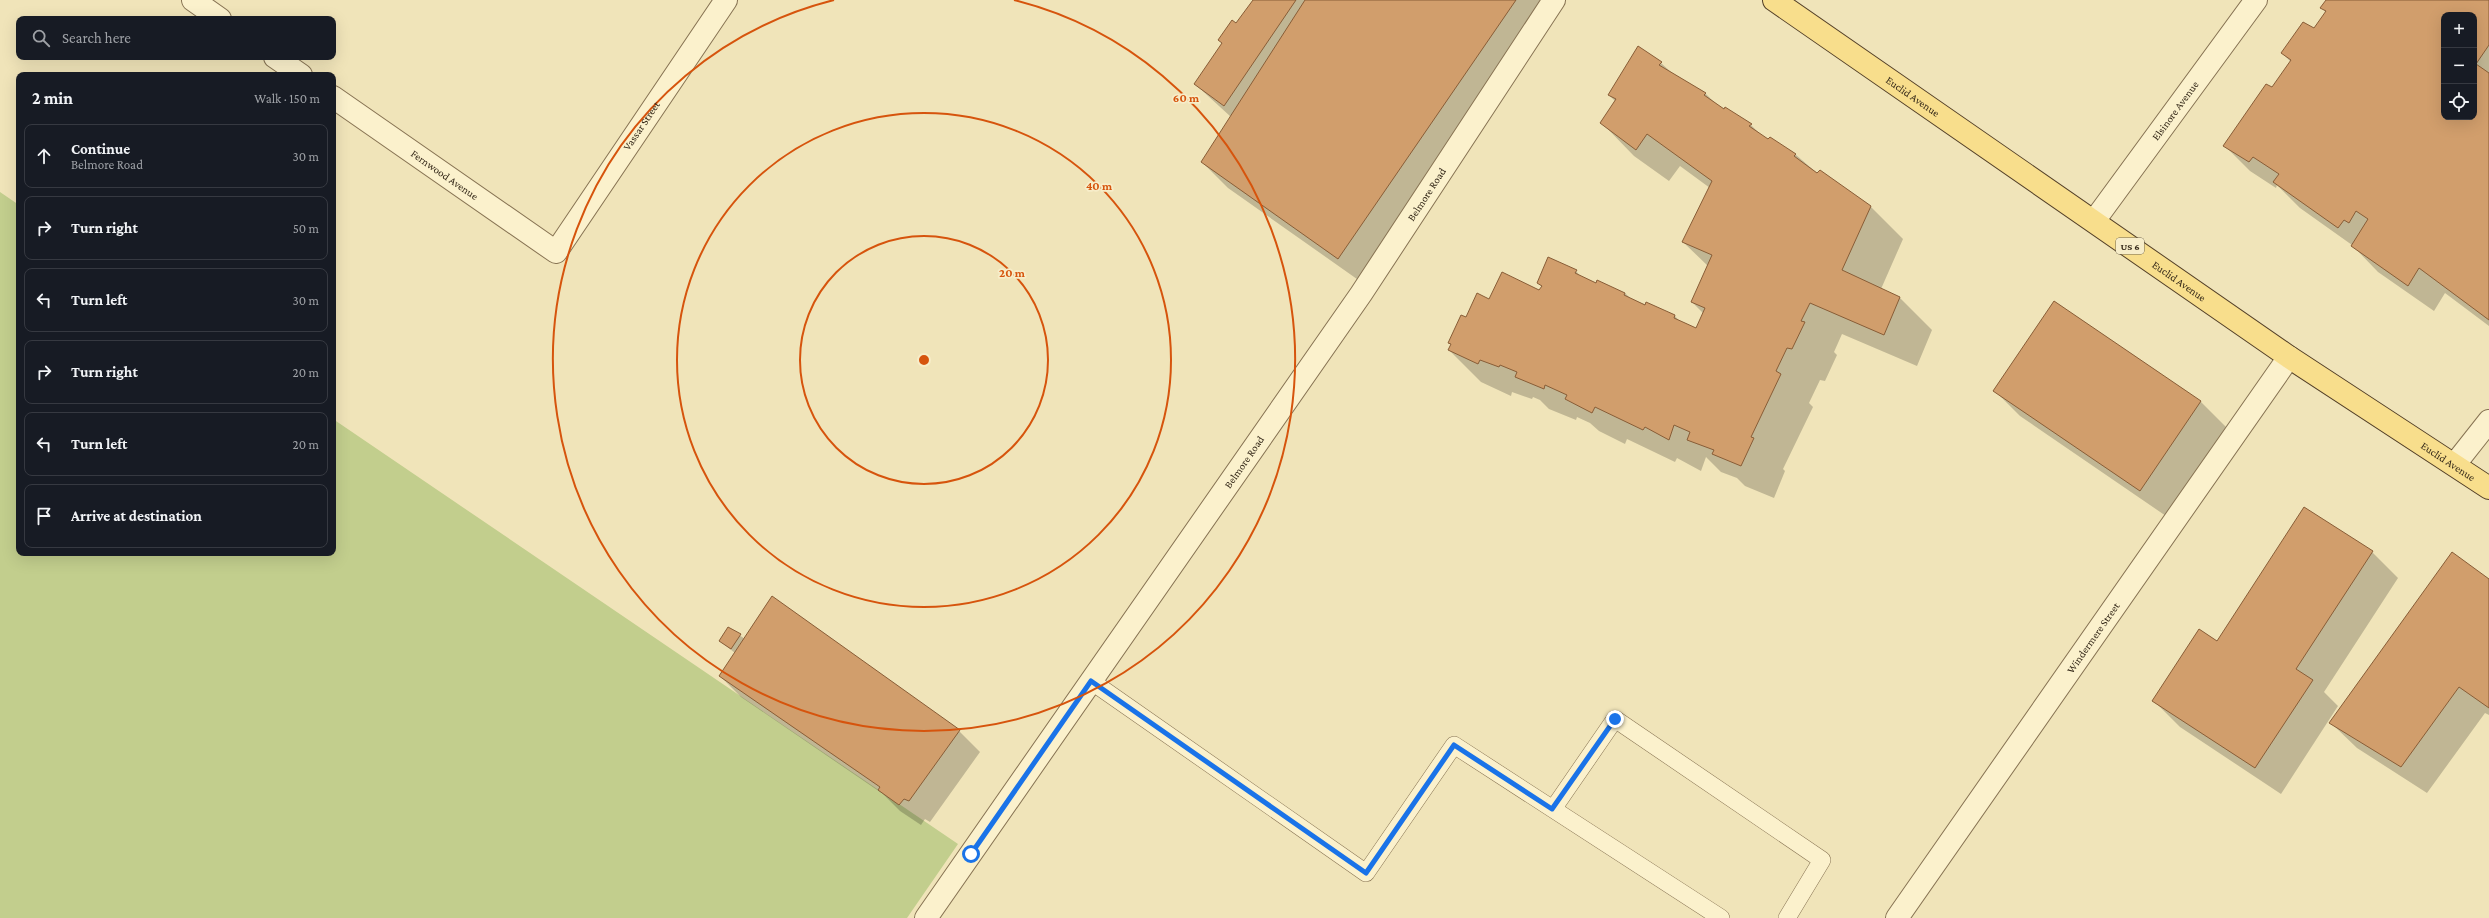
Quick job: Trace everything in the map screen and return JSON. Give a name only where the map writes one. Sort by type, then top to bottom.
[{"type":"main road","name":"Euclid Avenue","points":[[1774,0],[2289,357],[2455,464],[2489,488]]},
{"type":"street","points":[[193,0],[216,16]]},
{"type":"street","name":"Vassar Street","points":[[556,252],[726,0]]},
{"type":"street","name":"Belmore Road","points":[[926,918],[1360,294],[1554,0]]},
{"type":"street","name":"Elsinore Avenue","points":[[2094,221],[2256,0]]},
{"type":"street","points":[[279,60],[297,72]]},
{"type":"street","name":"Fernwood Avenue","points":[[336,99],[556,252]]},
{"type":"street","name":"Windermere Street","points":[[1897,918],[2289,357]]},
{"type":"street","points":[[2455,464],[2489,421]]},
{"type":"lane","points":[[1091,681],[1366,873],[1454,745],[1721,918]]},
{"type":"lane","points":[[1552,809],[1615,719],[1822,860],[1787,918]]},
{"type":"green space","points":[[0,192],[16,203],[16,556],[336,556],[336,421],[958,844],[907,918],[0,918]]},
{"type":"building","points":[[1253,0],[1296,0],[1224,106],[1194,84],[1222,43],[1218,40],[1232,20],[1236,23]]},
{"type":"building","points":[[1305,0],[1516,0],[1338,259],[1201,162]]},
{"type":"building","points":[[2326,0],[2489,0],[2489,45],[2477,63],[2477,12],[2441,12],[2441,120],[2477,120],[2477,65],[2489,73],[2489,320],[2419,268],[2408,286],[2351,246],[2368,219],[2356,211],[2349,223],[2344,220],[2338,228],[2273,182],[2279,174],[2253,157],[2249,162],[2223,146],[2266,84],[2272,87],[2291,60],[2281,53],[2303,22],[2314,28],[2326,11],[2320,8]]},
{"type":"building","points":[[1638,46],[1662,62],[1659,65],[1706,93],[1704,95],[1724,109],[1725,107],[1752,124],[1749,126],[1768,139],[1770,137],[1796,154],[1794,156],[1817,173],[1820,170],[1871,206],[1842,270],[1900,297],[1884,335],[1810,303],[1801,321],[1805,322],[1792,349],[1787,348],[1776,371],[1781,374],[1751,437],[1754,438],[1741,466],[1712,454],[1714,450],[1687,440],[1690,432],[1674,425],[1669,440],[1645,427],[1643,430],[1595,407],[1592,413],[1565,399],[1567,395],[1545,385],[1544,389],[1515,377],[1517,372],[1500,365],[1499,367],[1480,360],[1478,364],[1448,350],[1451,344],[1448,343],[1461,315],[1466,317],[1477,293],[1489,299],[1502,272],[1539,290],[1542,286],[1537,283],[1548,257],[1577,270],[1575,273],[1596,283],[1597,280],[1625,293],[1624,295],[1645,305],[1646,302],[1675,315],[1674,318],[1696,328],[1705,308],[1691,302],[1712,255],[1682,242],[1712,181],[1647,134],[1636,150],[1600,123],[1616,99],[1608,95]]},
{"type":"building","points":[[2054,301],[2201,401],[2140,491],[1993,391]]},
{"type":"building","points":[[2304,507],[2373,551],[2296,669],[2313,680],[2255,768],[2152,701],[2199,629],[2217,641]]},
{"type":"building","points":[[2452,552],[2489,579],[2489,708],[2459,687],[2401,767],[2329,723]]},
{"type":"building","points":[[772,596],[960,730],[909,801],[904,799],[899,805],[878,790],[880,787],[719,676]]},
{"type":"building","points":[[728,627],[741,634],[731,649],[719,641]]},
{"type":"route","points":[[971,854],[1091,681],[1366,873],[1454,745],[1552,809],[1615,719]]}]
